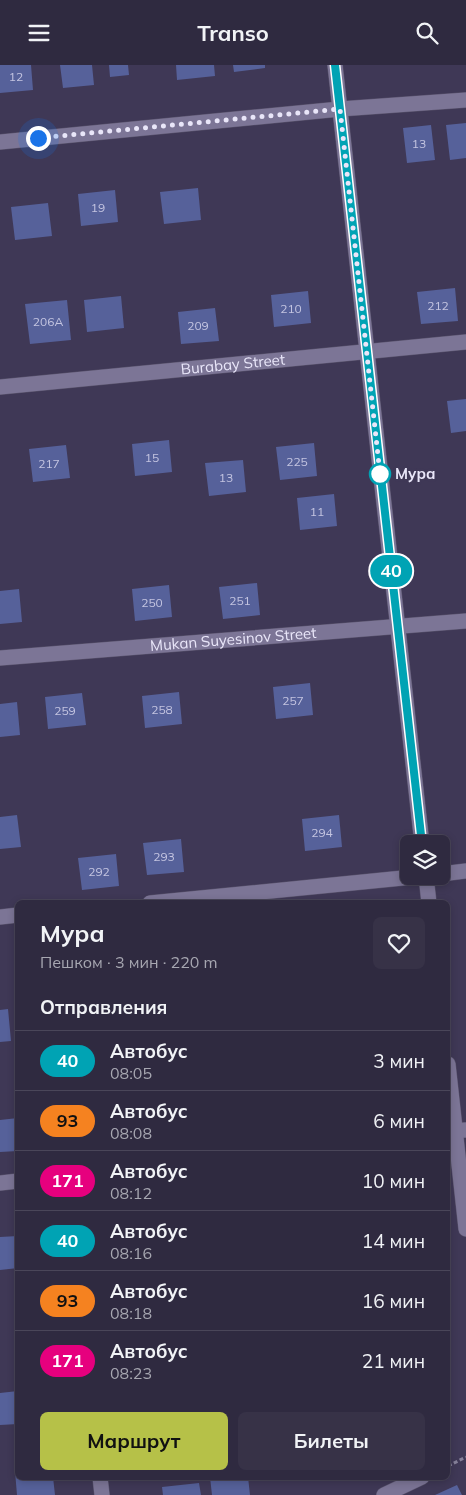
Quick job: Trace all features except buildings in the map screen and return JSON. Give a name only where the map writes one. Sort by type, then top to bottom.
[{"type":"street","points":[[335,65],[421,835]]},
{"type":"street","points":[[0,142],[340,109],[466,100]]},
{"type":"street","name":"Burabay Street","points":[[0,387],[466,343]]},
{"type":"street","name":"Mukan Suyesinov Street","points":[[0,658],[466,621]]},
{"type":"street","points":[[450,873],[466,871]]},
{"type":"street","points":[[180,900],[400,878]]},
{"type":"street","points":[[426,885],[428,900]]},
{"type":"street","points":[[0,917],[15,915]]},
{"type":"street","points":[[450,1081],[466,1229]]},
{"type":"street","points":[[0,1183],[15,1181]]},
{"type":"street","points":[[100,1480],[102,1495]]},
{"type":"street","points":[[384,1495],[416,1480]]},
{"type":"path","points":[[450,1465],[466,1457]]},
{"type":"bus line","name":"40","points":[[335,65],[421,835]]},
{"type":"place","name":"Мура","points":[[380,474]]},
{"type":"route","points":[[38,138],[340,109],[380,474]]}]
